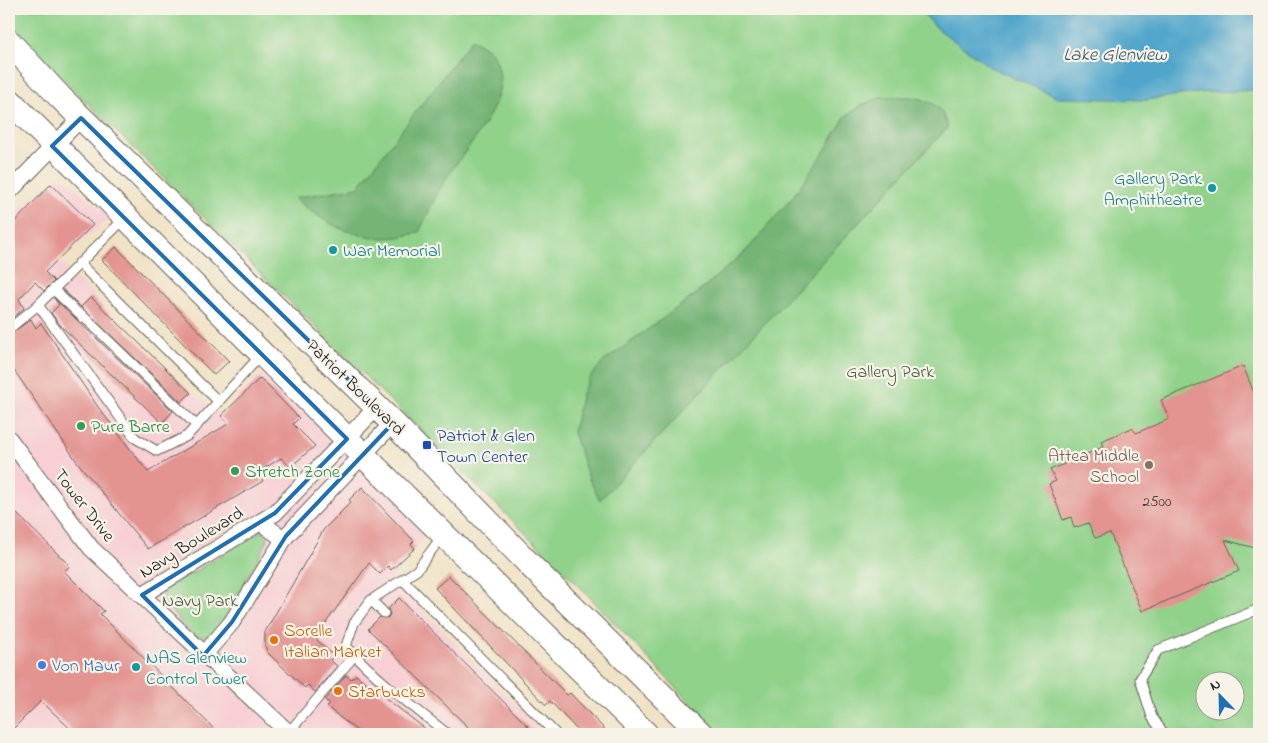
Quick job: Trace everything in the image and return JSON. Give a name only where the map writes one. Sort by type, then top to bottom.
[{"type":"main road","name":"Patriot Boulevard","points":[[9,42],[81,118],[385,415],[534,569],[700,734]]},
{"type":"main road","points":[[9,100],[52,146],[354,447],[646,734]]},
{"type":"street","points":[[9,192],[81,118]]},
{"type":"street","name":"Navy Boulevard","points":[[142,595],[275,513],[354,447],[385,415]]},
{"type":"street","name":"Tower Drive","points":[[11,447],[91,548],[289,734]]},
{"type":"street","name":"Navy Boulevard","points":[[204,656],[232,622],[284,539],[354,447]]},
{"type":"street","name":"Navy Boulevard","points":[[260,522],[284,539]]},
{"type":"lane","points":[[9,329],[38,305],[125,218]]},
{"type":"lane","points":[[79,263],[219,402]]},
{"type":"lane","points":[[53,289],[167,400]]},
{"type":"lane","points":[[38,305],[135,438],[157,451],[188,436],[262,354]]},
{"type":"lane","points":[[81,314],[197,426]]},
{"type":"lane","points":[[443,535],[417,570],[371,600],[354,623],[346,646],[405,701],[448,734]]},
{"type":"lane","points":[[403,580],[556,734]]},
{"type":"lane","points":[[371,600],[384,613]]},
{"type":"lane","points":[[1164,734],[1152,717],[1140,679],[1158,650],[1259,609]]},
{"type":"lane","points":[[289,734],[355,656]]},
{"type":"highlighted area","points":[[81,118],[393,423],[286,536],[232,622],[203,656],[142,595],[275,513],[347,439],[52,146]]},
{"type":"shaded area","points":[[61,175],[111,218],[58,260],[191,393],[222,415],[260,372],[430,529],[392,578],[544,734],[9,734],[9,217]]},
{"type":"green space","name":"Gallery Park","points":[[9,9],[1259,9],[1259,734],[720,734],[582,589],[9,26]]},
{"type":"green space","points":[[472,39],[491,52],[499,71],[499,87],[495,103],[477,135],[443,184],[419,232],[385,238],[352,233],[322,219],[295,198],[358,187]]},
{"type":"green space","points":[[881,97],[911,97],[927,101],[940,111],[948,127],[600,500],[589,479],[573,432],[582,393],[590,377],[603,362],[695,295],[747,250],[791,199],[821,157],[845,117],[862,105]]},
{"type":"green space","name":"Navy Park","points":[[262,530],[268,537],[267,542],[221,625],[203,637],[193,634],[170,610],[161,592]]},
{"type":"water","name":"Lake Glenview","points":[[919,9],[1259,9],[1259,90],[1195,93],[1146,100],[1058,98],[990,67],[938,29]]},
{"type":"building","points":[[51,184],[93,225],[45,272],[54,281],[44,291],[35,282],[19,299],[24,308],[9,321],[9,228]]},
{"type":"building","points":[[116,247],[229,361],[214,375],[102,260]]},
{"type":"building","points":[[62,289],[81,307],[91,297],[191,393],[181,402]]},
{"type":"building","points":[[54,298],[173,411],[162,423],[61,326],[51,313],[59,305]]},
{"type":"building","points":[[31,319],[36,328],[41,323],[98,407],[148,472],[228,424],[221,416],[260,378],[299,418],[293,424],[315,446],[290,467],[281,458],[258,472],[263,481],[148,549],[78,463],[9,363],[9,335]]},
{"type":"building","points":[[1243,366],[1259,405],[1259,549],[1225,540],[1239,571],[1142,611],[1110,533],[1095,538],[1088,523],[1074,528],[1071,517],[1063,520],[1049,484],[1056,481],[1050,470],[1103,447],[1101,441],[1132,428],[1136,433],[1169,419],[1161,400]]},
{"type":"building","points":[[362,487],[414,541],[411,544],[415,548],[391,570],[388,566],[380,574],[369,563],[315,638],[334,656],[330,660],[337,666],[315,692],[308,685],[305,688],[268,653],[265,646],[265,632],[324,529],[351,502],[349,500]]},
{"type":"building","points":[[9,506],[70,566],[64,571],[104,611],[100,614],[219,734],[76,734],[41,701],[9,733]]},
{"type":"building","points":[[449,576],[567,695],[570,693],[609,734],[581,734],[550,701],[546,705],[435,588]]},
{"type":"building","points":[[399,598],[536,734],[475,734],[368,629],[380,617],[388,618],[390,614],[388,609]]},
{"type":"building","points":[[346,675],[351,679],[356,675],[432,734],[361,734],[327,707],[330,704],[325,700]]},
{"type":"place","name":"Gallery Park Amphitheatre","points":[[1212,188]]},
{"type":"place","name":"War Memorial","points":[[333,250]]},
{"type":"place","name":"Pure Barre","points":[[81,426]]},
{"type":"place","name":"Patriot & Glen Town Center","points":[[427,445]]},
{"type":"place","name":"Attea Middle School","points":[[1149,465]]},
{"type":"place","name":"Stretch Zone","points":[[235,471]]},
{"type":"place","name":"Sorelle Italian Market","points":[[274,640]]},
{"type":"place","name":"Von Maur","points":[[42,665]]},
{"type":"place","name":"NAS Glenview Control Tower","points":[[136,667]]},
{"type":"place","name":"Starbucks","points":[[338,691]]}]
